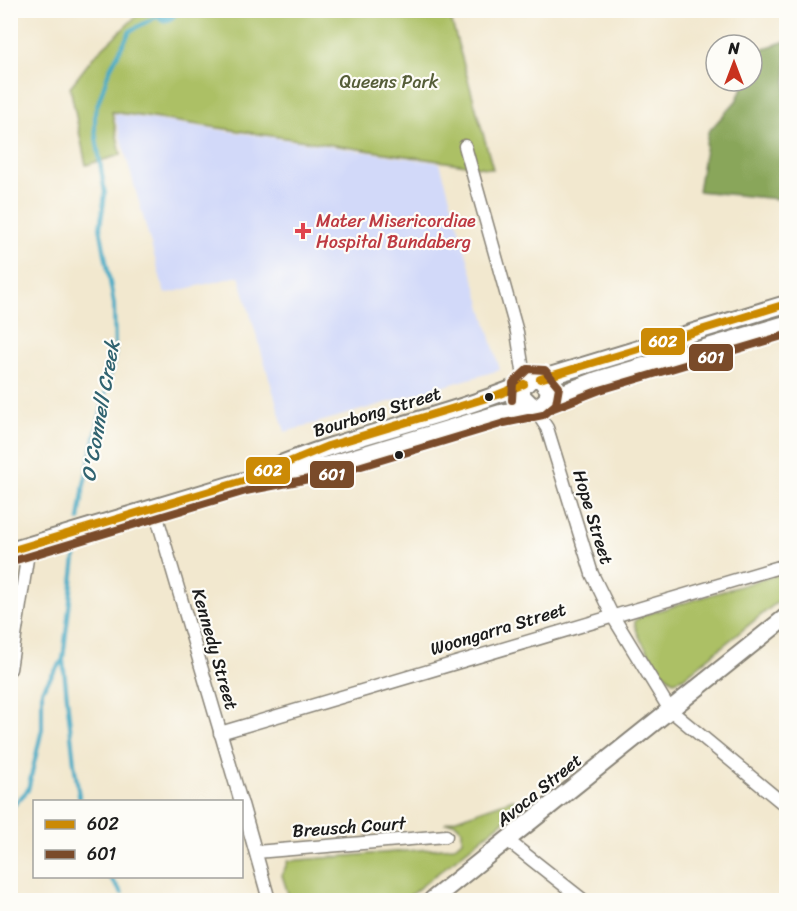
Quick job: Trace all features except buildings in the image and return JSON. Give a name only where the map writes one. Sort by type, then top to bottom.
[{"type":"street","points":[[465,146],[532,381],[549,390],[539,402],[522,396],[532,381]]},
{"type":"street","name":"Bourbong Street","points":[[243,481],[323,448],[497,395],[532,381],[786,304]]},
{"type":"street","name":"Bourbong Street","points":[[10,551],[243,481],[327,465],[539,402],[597,380],[786,324]]},
{"type":"street","name":"Hope Street","points":[[539,402],[592,574],[612,615],[670,710],[786,806]]},
{"type":"street","points":[[323,448],[317,457],[321,464],[327,465]]},
{"type":"street","name":"Kennedy Street","points":[[154,507],[240,800]]},
{"type":"street","points":[[10,669],[29,546]]},
{"type":"street","name":"Woongarra Street","points":[[220,733],[786,565]]},
{"type":"street","points":[[670,710],[786,617]]},
{"type":"street","name":"Avoca Street","points":[[432,900],[670,710]]},
{"type":"street","name":"Kennedy Street","points":[[243,810],[269,900]]},
{"type":"street","name":"Breusch Court","points":[[256,852],[446,836]]},
{"type":"street","points":[[507,840],[583,900]]},
{"type":"shaded area","name":"Mater Misericordiae Hospital Bundaberg","points":[[114,114],[440,163],[500,370],[285,432],[239,276],[165,294]]},
{"type":"green space","name":"Queens Park","points":[[142,11],[482,11],[451,19],[493,169],[112,112],[121,155],[86,165],[70,87],[94,56]]},
{"type":"green space","points":[[786,41],[786,200],[698,191],[708,132],[736,101],[740,93],[764,93],[764,48]]},
{"type":"green space","points":[[786,572],[786,595],[683,678],[674,681],[669,678],[656,664],[639,635],[635,621],[641,616]]},
{"type":"green space","points":[[513,799],[521,807],[404,900],[290,900],[282,875],[288,861],[454,847],[462,840],[462,830],[455,823],[445,823]]},
{"type":"waterway","name":"O'Connell Creek","points":[[79,520],[84,484],[115,353],[114,304],[100,227],[105,194],[95,130],[95,112],[109,71],[130,31],[165,12]]},
{"type":"waterway","name":"O'Connell Creek","points":[[10,809],[28,790],[42,729],[42,690],[63,659],[77,541]]},
{"type":"waterway","points":[[63,660],[80,800]]},
{"type":"waterway","points":[[111,878],[122,893]]},
{"type":"transit line","name":"602","points":[[540,379],[786,304]]},
{"type":"transit line","name":"601","points":[[551,409],[600,390],[786,335]]},
{"type":"transit line","name":"601","points":[[13,561],[246,491],[335,474],[504,423],[543,415],[556,404],[559,387],[545,370],[528,369],[513,383],[512,400]]},
{"type":"transit line","name":"602","points":[[10,551],[243,481],[328,446],[497,395],[524,384]]},
{"type":"place","name":"Mater Misericordiae Hospital Bundaberg","points":[[303,231]]}]
